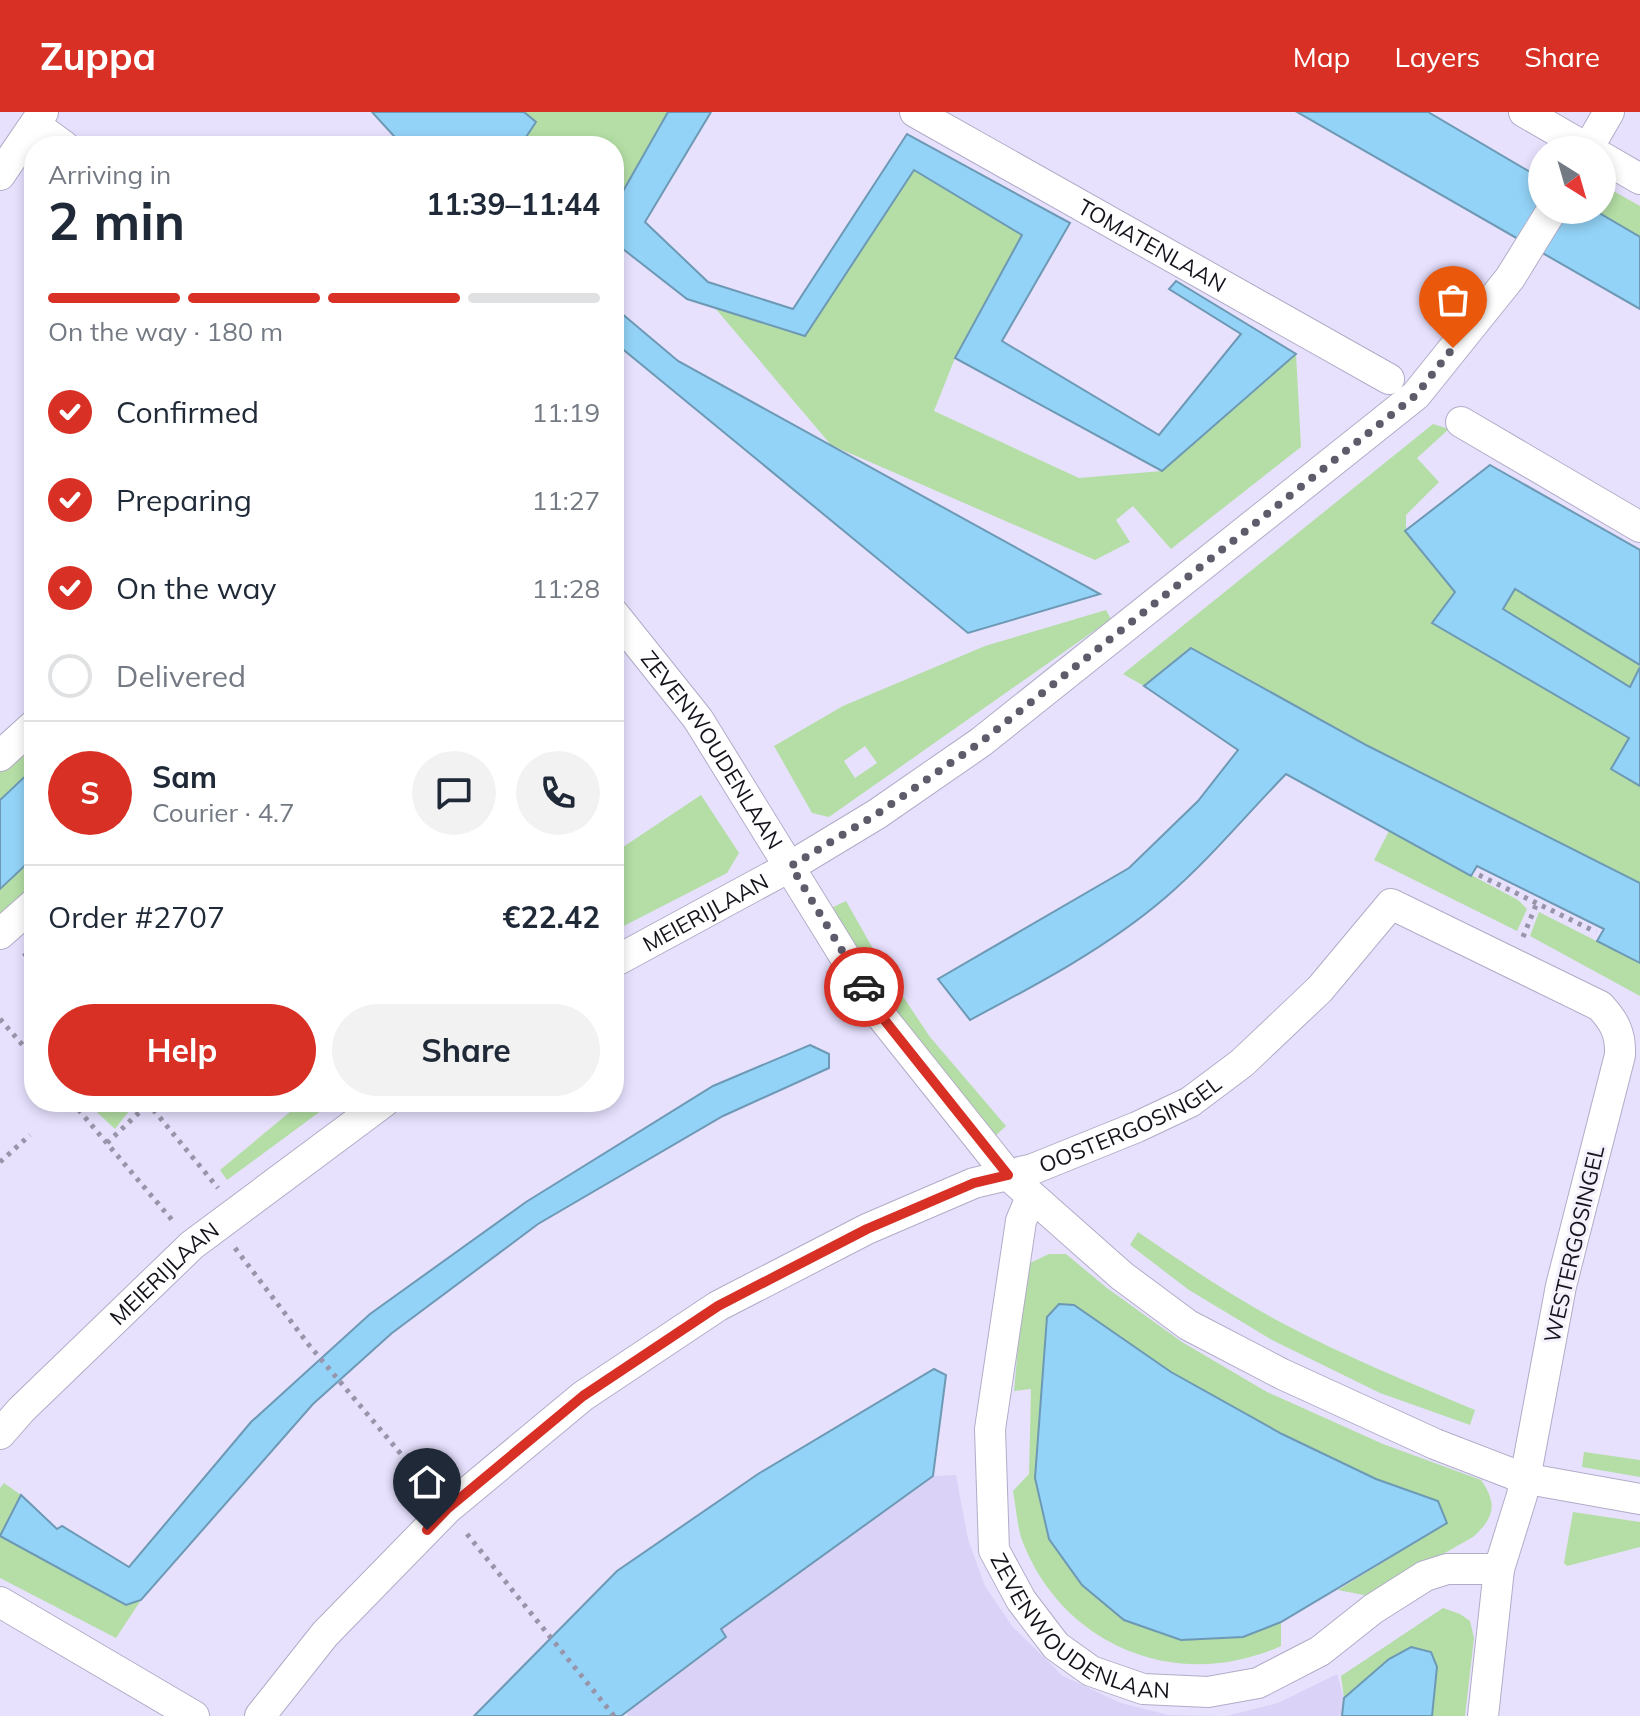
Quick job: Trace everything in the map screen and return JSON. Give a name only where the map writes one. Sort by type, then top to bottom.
[{"type":"street","name":"TOMATENLAAN","points":[[915,112],[1389,379]]},
{"type":"street","points":[[1524,112],[1566,136]]},
{"type":"street","points":[[1599,136],[1609,112]]},
{"type":"street","points":[[27,136],[39,118],[55,136]]},
{"type":"street","points":[[0,175],[24,140]]},
{"type":"street","points":[[1616,165],[1640,179]]},
{"type":"street","name":"MEIERIJLAAN","points":[[624,957],[791,866],[877,814],[981,742],[1416,395],[1510,278],[1543,224]]},
{"type":"street","points":[[1461,422],[1640,527]]},
{"type":"street","name":"ZEVENWOUDENLAAN","points":[[624,626],[698,719],[882,1017],[1008,1175],[1122,1276],[1188,1325],[1282,1374],[1420,1438],[1523,1478],[1640,1499]]},
{"type":"street","points":[[0,756],[24,734]]},
{"type":"street","name":"OOSTERGOSINGEL","points":[[260,1716],[325,1634],[447,1509],[583,1396],[718,1306],[867,1229],[974,1183],[1033,1169],[1190,1102],[1242,1063],[1320,989],[1391,904]]},
{"type":"street","name":"WESTERGOSINGEL","points":[[1391,904],[1600,1006],[1614,1021],[1621,1040],[1620,1055],[1561,1286],[1522,1495],[1499,1569],[1483,1716]]},
{"type":"street","points":[[0,934],[24,913]]},
{"type":"street","name":"MEIERIJLAAN","points":[[0,1434],[192,1245],[370,1112]]},
{"type":"street","name":"ZEVENWOUDENLAAN","points":[[1031,1197],[1021,1221],[990,1429],[994,1550],[1021,1600],[1056,1646],[1091,1671],[1143,1689],[1208,1692],[1258,1683],[1320,1651],[1373,1609],[1425,1576],[1447,1569],[1499,1569]]},
{"type":"street","points":[[0,1602],[194,1716]]},
{"type":"path","points":[[1479,875],[1596,932]]},
{"type":"path","points":[[1523,938],[1536,905]]},
{"type":"path","points":[[0,1019],[24,1047]]},
{"type":"path","points":[[81,1112],[192,1245]]},
{"type":"path","points":[[107,1143],[139,1112]]},
{"type":"path","points":[[154,1112],[309,1345],[350,1395]]},
{"type":"path","points":[[0,1162],[30,1135]]},
{"type":"path","points":[[539,1622],[614,1716]]},
{"type":"shaded area","points":[[956,1475],[968,1539],[985,1586],[1012,1626],[1063,1676],[1121,1703],[1169,1715],[1226,1716],[629,1716],[625,1712],[726,1637],[721,1629],[933,1476]]},
{"type":"shaded area","points":[[1337,1674],[1344,1698],[1342,1716],[1226,1716],[1278,1703]]},
{"type":"green space","points":[[524,112],[668,112],[624,189],[624,136],[527,136],[536,122]]},
{"type":"green space","points":[[914,170],[1023,235],[955,358],[934,411],[1079,478],[1162,471],[1296,354],[1301,447],[1171,549],[1133,506],[1116,520],[1130,542],[1095,560],[831,445],[715,308],[805,336]]},
{"type":"green space","points":[[1616,193],[1640,206],[1640,237],[1616,223]]},
{"type":"green space","points":[[1433,424],[1449,429],[1417,458],[1439,482],[1406,515],[1406,531],[1455,592],[1433,623],[1630,738],[1611,768],[1640,786],[1640,883],[1368,746],[1191,648],[1144,686],[1123,674]]},
{"type":"green space","points":[[1515,589],[1640,665],[1631,687],[1502,609]]},
{"type":"green space","points":[[1106,610],[1111,619],[829,817],[812,813],[774,746],[843,706],[985,646]],"holes":[[[865,746],[877,763],[855,778],[844,761]]]},
{"type":"green space","points":[[24,751],[24,777],[0,800],[0,772]]},
{"type":"green space","points":[[701,795],[739,853],[727,873],[624,926],[624,846]]},
{"type":"green space","points":[[1389,831],[1518,900],[1527,909],[1517,931],[1374,860]]},
{"type":"green space","points":[[24,866],[24,896],[0,919],[0,889]]},
{"type":"green space","points":[[846,901],[884,968],[930,1037],[1006,1126],[993,1138],[870,977],[833,907]]},
{"type":"green space","points":[[1539,912],[1640,963],[1640,996],[1530,936]]},
{"type":"green space","points":[[97,1112],[128,1112],[115,1129]]},
{"type":"green space","points":[[290,1112],[319,1112],[227,1180],[220,1170]]},
{"type":"green space","points":[[1138,1232],[1228,1292],[1284,1324],[1355,1359],[1475,1410],[1470,1425],[1380,1393],[1272,1340],[1189,1290],[1130,1245]]},
{"type":"green space","points":[[1049,1254],[1066,1254],[1182,1342],[1267,1392],[1383,1444],[1481,1480],[1491,1504],[1486,1523],[1473,1537],[1369,1596],[1338,1590],[1447,1523],[1438,1501],[1376,1479],[1282,1434],[1171,1372],[1074,1306],[1059,1305],[1047,1317],[1035,1478],[1049,1540],[1082,1585],[1243,1637],[1281,1622],[1281,1646],[1242,1659],[1203,1664],[1164,1661],[1128,1650],[1094,1633],[1065,1608],[1040,1577],[1022,1540],[1013,1491],[1029,1474],[1031,1389],[1014,1391],[1021,1313],[1020,1285],[1030,1263]]},
{"type":"green space","points":[[1584,1452],[1640,1460],[1640,1477],[1582,1467]]},
{"type":"green space","points":[[4,1483],[21,1495],[0,1535],[0,1488]]},
{"type":"green space","points":[[1573,1512],[1640,1522],[1640,1547],[1567,1566],[1564,1563]]},
{"type":"green space","points":[[0,1536],[126,1605],[141,1600],[116,1638],[0,1578]]},
{"type":"green space","points":[[1443,1608],[1470,1621],[1474,1638],[1465,1716],[1432,1716],[1437,1667],[1430,1652],[1411,1647],[1389,1659],[1344,1698],[1341,1676]]},
{"type":"water","points":[[372,112],[524,112],[536,122],[527,136],[394,136]]},
{"type":"water","points":[[668,112],[711,112],[645,222],[708,282],[793,309],[907,134],[1070,223],[1002,341],[1159,435],[1241,334],[1169,289],[1176,281],[1296,354],[1162,471],[955,358],[1022,235],[914,170],[805,336],[687,299],[624,250],[624,189]]},
{"type":"water","points":[[1297,112],[1428,112],[1528,171],[1528,224],[1616,223],[1640,237],[1640,309]]},
{"type":"water","points":[[624,315],[678,361],[1100,594],[968,633],[624,350]]},
{"type":"water","points":[[1490,465],[1640,550],[1640,665],[1515,589],[1503,609],[1630,687],[1640,667],[1640,786],[1611,769],[1629,738],[1432,623],[1455,592],[1405,531]]},
{"type":"water","points":[[1191,648],[1368,746],[1640,883],[1640,963],[1597,941],[1604,929],[1477,866],[1471,876],[1286,774],[1198,868],[1144,915],[1072,964],[970,1020],[938,979],[1129,868],[1198,801],[1238,750],[1144,686]]},
{"type":"water","points":[[24,777],[24,866],[0,889],[0,800]]},
{"type":"water","points":[[810,1045],[829,1054],[829,1068],[723,1116],[538,1224],[392,1333],[313,1404],[141,1600],[126,1605],[0,1536],[21,1495],[57,1529],[62,1526],[129,1567],[251,1422],[370,1314],[526,1202],[713,1086]]},
{"type":"water","points":[[1059,1304],[1074,1305],[1171,1372],[1282,1434],[1376,1479],[1438,1501],[1447,1523],[1281,1622],[1243,1637],[1181,1640],[1124,1620],[1082,1585],[1049,1539],[1035,1478],[1047,1317]]},
{"type":"water","points":[[934,1369],[946,1375],[933,1476],[721,1629],[726,1637],[621,1716],[474,1716],[617,1571],[758,1474]]},
{"type":"water","points":[[1411,1647],[1431,1652],[1437,1667],[1432,1716],[1342,1716],[1344,1698],[1389,1659]]},
{"type":"way so far","points":[[864,987],[791,866],[877,814],[981,742],[1416,395],[1453,348]]},
{"type":"route","points":[[427,1530],[447,1509],[583,1396],[718,1306],[867,1229],[974,1183],[1008,1175],[882,1017],[864,987]]}]
